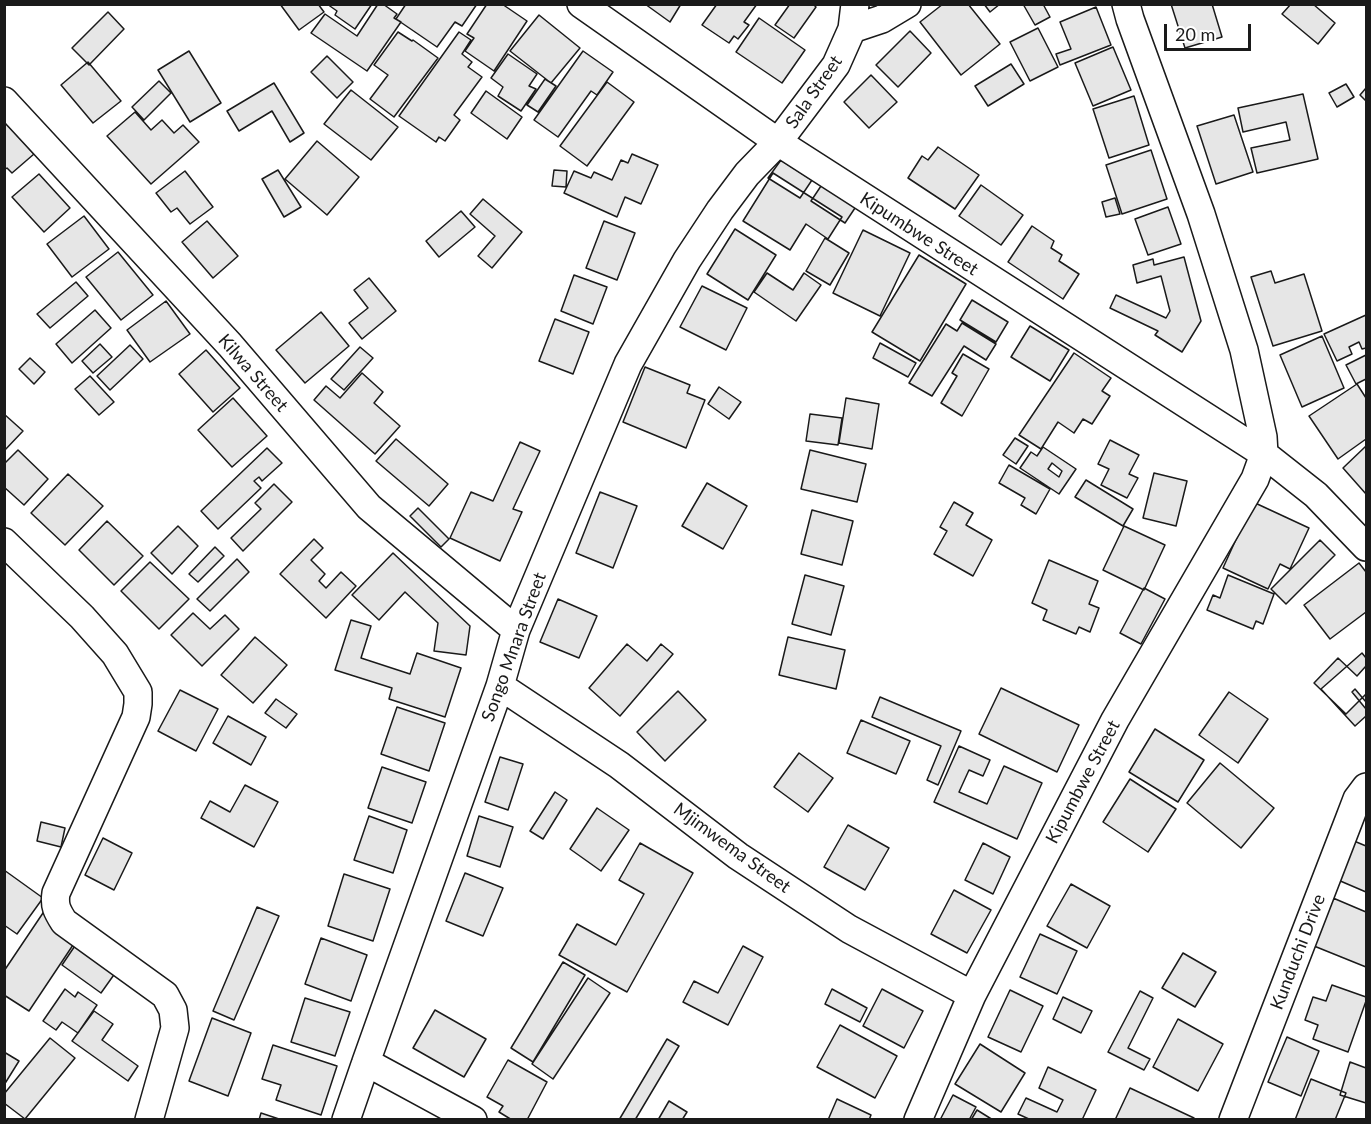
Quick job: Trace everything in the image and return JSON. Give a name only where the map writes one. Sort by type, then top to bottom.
[{"type":"street","name":"Kipumbwe Street","points":[[581,4],[778,142],[1264,454],[1316,495],[1366,548]]},
{"type":"street","points":[[854,17],[882,19],[907,4]]},
{"type":"street","name":"Kipumbwe Street","points":[[918,1119],[972,995],[1116,720],[1255,479],[1264,454],[1260,417],[1244,350],[1200,214],[1126,4]]},
{"type":"street","name":"Sala Street","points":[[778,142],[836,65],[854,17]]},
{"type":"street","name":"Kilwa Street","points":[[4,101],[230,345],[369,507],[516,630]]},
{"type":"street","name":"Songo Mnara Street","points":[[346,1119],[500,686],[516,630],[628,364],[687,260],[707,230],[747,174],[778,142]]},
{"type":"street","points":[[4,542],[89,624],[115,654],[138,692],[136,717],[54,903],[64,922],[165,995],[173,1010],[175,1028],[149,1119]]},
{"type":"street","name":"Mjimwema Street","points":[[500,686],[619,765],[738,856],[849,928],[972,995]]},
{"type":"street","name":"Kunduchi Drive","points":[[1233,1119],[1357,799],[1366,787]]},
{"type":"street","points":[[366,1062],[473,1119]]},
{"type":"building","points":[[280,4],[318,4],[324,12],[299,30]]},
{"type":"building","points":[[327,4],[372,4],[355,29],[335,15],[337,11]]},
{"type":"building","points":[[378,4],[383,4],[397,14],[394,18],[401,22],[367,71],[311,33],[325,14],[357,36]]},
{"type":"building","points":[[406,4],[477,4],[462,26],[455,22],[437,47],[396,19]]},
{"type":"building","points":[[487,4],[502,4],[527,21],[494,71],[465,51],[474,38],[467,34]]},
{"type":"building","points":[[645,4],[681,4],[670,22]]},
{"type":"building","points":[[717,4],[757,4],[744,22],[749,25],[738,39],[734,36],[729,43],[702,25]]},
{"type":"building","points":[[790,4],[813,4],[816,7],[794,38],[775,25]]},
{"type":"building","points":[[943,4],[968,4],[1000,44],[961,75],[920,22]]},
{"type":"building","points":[[984,4],[1000,4],[990,12]]},
{"type":"building","points":[[1023,4],[1043,4],[1050,17],[1035,25]]},
{"type":"building","points":[[1171,4],[1212,4],[1222,37],[1185,48]]},
{"type":"building","points":[[1291,4],[1313,4],[1335,23],[1318,44],[1282,14]]},
{"type":"building","points":[[1096,7],[1111,45],[1060,65],[1056,54],[1071,49],[1060,22]]},
{"type":"building","points":[[108,12],[124,29],[89,65],[72,48]]},
{"type":"building","points":[[539,15],[580,48],[551,83],[510,51]]},
{"type":"building","points":[[759,18],[805,50],[782,83],[736,52]]},
{"type":"building","points":[[1038,28],[1058,67],[1030,81],[1010,42]]},
{"type":"building","points":[[910,31],[931,53],[898,87],[876,65]]},
{"type":"building","points":[[398,32],[438,58],[394,117],[370,99],[388,75],[374,65]]},
{"type":"building","points":[[459,32],[471,40],[462,54],[472,62],[468,67],[482,77],[454,115],[460,120],[445,141],[439,137],[436,142],[399,116]]},
{"type":"building","points":[[1113,47],[1131,90],[1093,106],[1075,63]]},
{"type":"building","points":[[189,51],[221,103],[190,122],[158,70]]},
{"type":"building","points":[[583,51],[613,72],[597,95],[591,91],[558,137],[534,120]]},
{"type":"building","points":[[508,54],[537,74],[529,86],[536,89],[521,111],[498,96],[503,87],[491,78]]},
{"type":"building","points":[[327,56],[353,82],[337,98],[311,72]]},
{"type":"building","points":[[88,62],[121,101],[93,123],[61,85]]},
{"type":"building","points":[[1011,64],[1024,84],[988,106],[975,86]]},
{"type":"building","points":[[871,75],[897,102],[869,128],[844,102]]},
{"type":"building","points":[[545,79],[556,86],[538,112],[527,105]]},
{"type":"building","points":[[159,81],[171,93],[144,120],[132,107]]},
{"type":"building","points":[[607,82],[634,102],[587,166],[560,146]]},
{"type":"building","points":[[274,83],[304,133],[290,142],[272,111],[239,131],[227,111]]},
{"type":"building","points":[[1346,84],[1354,97],[1337,107],[1329,93]]},
{"type":"building","points":[[1366,88],[1366,101],[1360,95]]},
{"type":"building","points":[[351,90],[398,127],[371,160],[324,124]]},
{"type":"building","points":[[486,91],[522,117],[507,139],[471,113]]},
{"type":"building","points":[[1303,94],[1318,159],[1257,173],[1251,148],[1290,140],[1286,122],[1243,132],[1238,108]]},
{"type":"building","points":[[1134,96],[1149,145],[1109,158],[1093,109]]},
{"type":"building","points":[[135,112],[151,130],[162,120],[174,133],[183,125],[199,142],[151,184],[107,136]]},
{"type":"building","points":[[1234,115],[1253,172],[1216,184],[1197,126]]},
{"type":"building","points":[[5,122],[34,154],[12,173],[7,168],[4,170]]},
{"type":"building","points":[[317,141],[359,177],[327,215],[285,179]]},
{"type":"building","points":[[938,147],[979,175],[955,209],[908,178],[922,156],[928,160]]},
{"type":"building","points":[[1151,150],[1167,199],[1122,214],[1106,165]]},
{"type":"building","points":[[632,154],[658,165],[641,204],[625,197],[617,217],[564,193],[574,171],[591,178],[594,172],[612,180],[621,160],[628,163]]},
{"type":"building","points":[[781,160],[812,180],[800,198],[768,178]]},
{"type":"building","points":[[278,170],[301,207],[284,217],[262,179]]},
{"type":"building","points":[[554,170],[567,171],[566,187],[552,186]]},
{"type":"building","points":[[185,171],[213,207],[190,224],[177,208],[171,212],[156,193]]},
{"type":"building","points":[[773,173],[842,217],[828,239],[806,224],[790,250],[743,221]]},
{"type":"building","points":[[39,174],[70,208],[44,232],[12,197]]},
{"type":"building","points":[[823,183],[857,205],[845,223],[811,201]]},
{"type":"building","points":[[981,185],[1023,215],[1001,245],[959,216]]},
{"type":"building","points":[[1115,198],[1120,214],[1106,217],[1102,202]]},
{"type":"building","points":[[483,199],[522,232],[492,268],[478,256],[495,236],[470,214]]},
{"type":"building","points":[[1168,207],[1181,244],[1148,255],[1135,219]]},
{"type":"building","points":[[461,211],[475,227],[439,257],[426,241]]},
{"type":"building","points":[[84,216],[109,249],[72,277],[47,244]]},
{"type":"building","points":[[207,221],[238,256],[213,278],[182,242]]},
{"type":"building","points":[[604,221],[635,233],[617,280],[586,268]]},
{"type":"building","points":[[1032,226],[1054,241],[1051,248],[1062,255],[1059,261],[1079,274],[1063,299],[1008,262]]},
{"type":"building","points":[[735,229],[776,255],[748,300],[707,274]]},
{"type":"building","points":[[863,230],[910,253],[880,316],[833,293]]},
{"type":"building","points":[[825,238],[849,253],[830,285],[806,271]]},
{"type":"building","points":[[118,252],[153,295],[121,320],[86,277]]},
{"type":"building","points":[[919,255],[966,284],[920,361],[872,332]]},
{"type":"building","points":[[1184,257],[1201,321],[1182,352],[1155,335],[1158,331],[1110,308],[1116,295],[1166,318],[1170,311],[1161,276],[1137,283],[1133,265],[1153,259],[1154,265]]},
{"type":"building","points":[[1271,271],[1275,283],[1304,274],[1322,331],[1273,346],[1251,277]]},
{"type":"building","points":[[767,273],[793,290],[804,273],[821,285],[796,321],[754,292]]},
{"type":"building","points":[[574,275],[607,287],[593,324],[561,311]]},
{"type":"building","points":[[369,278],[396,311],[362,339],[349,323],[368,308],[354,290]]},
{"type":"building","points":[[76,282],[88,296],[50,328],[37,314]]},
{"type":"building","points":[[702,286],[747,308],[726,350],[680,327]]},
{"type":"building","points":[[972,300],[1008,322],[996,342],[960,320]]},
{"type":"building","points":[[166,301],[190,334],[150,362],[127,330]]},
{"type":"building","points":[[95,310],[111,328],[72,363],[56,344]]},
{"type":"building","points":[[321,312],[349,346],[305,383],[276,350]]},
{"type":"building","points":[[1366,315],[1366,348],[1362,349],[1359,342],[1349,347],[1352,354],[1337,361],[1324,334]]},
{"type":"building","points":[[555,319],[589,332],[573,374],[539,361]]},
{"type":"building","points":[[962,323],[996,344],[986,360],[964,346],[932,396],[909,383],[946,324],[957,331]]},
{"type":"building","points":[[1030,326],[1069,350],[1050,381],[1011,357]]},
{"type":"building","points":[[1322,336],[1344,388],[1302,407],[1280,355]]},
{"type":"building","points":[[880,343],[916,363],[908,377],[873,358]]},
{"type":"building","points":[[100,344],[112,357],[93,373],[82,361]]},
{"type":"building","points":[[130,345],[143,359],[110,390],[97,376]]},
{"type":"building","points":[[360,347],[373,358],[344,390],[331,379]]},
{"type":"building","points":[[206,350],[240,388],[213,412],[179,374]]},
{"type":"building","points":[[1074,353],[1111,378],[1102,391],[1110,396],[1092,424],[1083,419],[1074,433],[1058,422],[1041,449],[1019,435]]},
{"type":"building","points":[[963,354],[989,369],[962,416],[941,403],[957,376],[952,373]]},
{"type":"building","points":[[1366,355],[1366,379],[1356,384],[1346,365]]},
{"type":"building","points":[[30,358],[45,372],[34,384],[19,369]]},
{"type":"building","points":[[645,367],[690,385],[687,393],[705,400],[686,448],[623,422]]},
{"type":"building","points":[[362,373],[383,392],[374,403],[400,426],[375,454],[314,400],[326,386],[340,398]]},
{"type":"building","points":[[90,376],[114,402],[99,415],[75,389]]},
{"type":"building","points":[[1357,384],[1366,398],[1366,439],[1338,459],[1309,416]]},
{"type":"building","points":[[719,387],[741,402],[729,419],[708,404]]},
{"type":"building","points":[[233,398],[267,436],[232,467],[198,430]]},
{"type":"building","points":[[846,398],[879,404],[872,449],[839,443]]},
{"type":"building","points":[[4,414],[23,431],[4,451]]},
{"type":"building","points":[[810,414],[842,418],[838,445],[806,441]]},
{"type":"building","points":[[1015,438],[1028,446],[1016,464],[1003,455]]},
{"type":"building","points":[[396,439],[448,484],[429,506],[376,461]]},
{"type":"building","points":[[1110,440],[1139,455],[1129,474],[1138,478],[1127,498],[1101,485],[1109,469],[1098,464]]},
{"type":"building","points":[[520,442],[540,451],[513,509],[522,512],[500,561],[450,538],[471,492],[493,501]]},
{"type":"building","points":[[1366,446],[1366,494],[1343,468]]},
{"type":"building","points":[[1043,447],[1076,469],[1059,494],[1020,468],[1031,452],[1037,456]],"holes":[[[1052,463],[1062,471],[1059,477],[1048,469]]]},
{"type":"building","points":[[267,448],[282,463],[262,481],[259,477],[254,481],[261,488],[218,529],[201,511]]},
{"type":"building","points":[[18,450],[48,479],[24,505],[4,487],[4,464]]},
{"type":"building","points":[[810,450],[866,464],[857,502],[801,489]]},
{"type":"building","points":[[1009,465],[1050,489],[1036,514],[1021,505],[1025,498],[999,483]]},
{"type":"building","points":[[1154,473],[1187,481],[1176,526],[1143,518]]},
{"type":"building","points":[[68,474],[103,506],[65,545],[31,513]]},
{"type":"building","points":[[1086,480],[1133,509],[1123,526],[1075,497]]},
{"type":"building","points":[[707,483],[747,506],[723,549],[682,526]]},
{"type":"building","points":[[274,484],[292,502],[243,551],[231,538],[261,509],[255,503]]},
{"type":"building","points":[[600,492],[637,506],[613,568],[576,553]]},
{"type":"building","points":[[954,502],[973,513],[966,525],[992,540],[973,576],[934,554],[947,531],[940,527]]},
{"type":"building","points":[[1253,502],[1309,528],[1290,569],[1280,564],[1268,589],[1223,568]]},
{"type":"building","points":[[418,508],[449,539],[441,547],[410,516]]},
{"type":"building","points":[[812,510],[853,521],[842,565],[801,554]]},
{"type":"building","points":[[107,521],[143,556],[114,585],[79,550]]},
{"type":"building","points":[[178,526],[198,546],[172,574],[151,553]]},
{"type":"building","points":[[1124,526],[1165,545],[1144,590],[1103,570]]},
{"type":"building","points":[[314,539],[323,548],[311,560],[325,574],[319,581],[326,588],[341,572],[356,586],[326,618],[280,574]]},
{"type":"building","points":[[1320,540],[1335,555],[1286,604],[1271,589]]},
{"type":"building","points":[[215,547],[224,556],[198,582],[189,574]]},
{"type":"building","points":[[393,553],[470,626],[466,655],[434,651],[438,623],[405,592],[379,620],[352,595]]},
{"type":"building","points":[[237,559],[249,572],[210,611],[197,599]]},
{"type":"building","points":[[1049,560],[1098,581],[1089,604],[1099,608],[1090,632],[1079,627],[1076,634],[1043,620],[1047,610],[1032,603]]},
{"type":"building","points":[[150,562],[189,599],[159,629],[121,591]]},
{"type":"building","points":[[1359,563],[1366,572],[1366,612],[1330,639],[1304,605]]},
{"type":"building","points":[[805,575],[844,586],[831,635],[792,624]]},
{"type":"building","points":[[1228,575],[1274,594],[1263,624],[1256,621],[1253,629],[1207,610],[1213,595],[1220,598]]},
{"type":"building","points":[[1144,588],[1165,599],[1141,644],[1120,633]]},
{"type":"building","points":[[558,599],[597,616],[579,658],[540,642]]},
{"type":"building","points":[[193,613],[210,629],[225,615],[239,629],[202,666],[171,635]]},
{"type":"building","points":[[351,620],[371,626],[361,658],[410,674],[417,653],[461,668],[445,717],[389,699],[392,688],[335,670]]},
{"type":"building","points":[[255,637],[287,665],[253,703],[221,675]]},
{"type":"building","points":[[788,637],[845,650],[836,689],[779,675]]},
{"type":"building","points":[[627,644],[647,661],[661,644],[673,654],[620,716],[589,688]]},
{"type":"building","points":[[1362,653],[1366,658],[1366,702],[1355,689],[1352,692],[1366,709],[1366,716],[1355,726],[1321,689]]},
{"type":"building","points":[[1338,658],[1357,676],[1366,666],[1366,694],[1346,714],[1314,683]]},
{"type":"building","points":[[1001,688],[1079,725],[1057,772],[979,734]]},
{"type":"building","points":[[180,690],[218,709],[196,751],[158,731]]},
{"type":"building","points":[[678,691],[706,720],[665,761],[637,732]]},
{"type":"building","points":[[1229,692],[1268,719],[1238,763],[1199,735]]},
{"type":"building","points":[[880,697],[961,731],[938,785],[927,780],[941,746],[872,717]]},
{"type":"building","points":[[276,699],[297,714],[286,728],[265,713]]},
{"type":"building","points":[[397,707],[445,723],[429,771],[381,754]]},
{"type":"building","points":[[228,716],[266,737],[251,765],[213,743]]},
{"type":"building","points":[[861,720],[910,741],[896,774],[847,753]]},
{"type":"building","points":[[1155,729],[1204,760],[1178,802],[1129,772]]},
{"type":"building","points":[[959,746],[990,760],[983,776],[969,770],[959,792],[987,804],[1004,766],[1042,783],[1017,839],[934,802]]},
{"type":"building","points":[[799,753],[833,778],[808,812],[774,787]]},
{"type":"building","points":[[500,757],[523,764],[508,810],[485,802]]},
{"type":"building","points":[[1220,763],[1274,808],[1241,848],[1187,803]]},
{"type":"building","points":[[382,767],[426,782],[412,823],[368,808]]},
{"type":"building","points":[[1130,779],[1176,809],[1148,852],[1103,822]]},
{"type":"building","points":[[245,785],[278,802],[254,847],[201,818],[210,801],[230,812]]},
{"type":"building","points":[[555,792],[567,800],[543,839],[530,831]]},
{"type":"building","points":[[597,808],[629,830],[601,871],[570,849]]},
{"type":"building","points":[[369,816],[407,830],[393,873],[354,860]]},
{"type":"building","points":[[479,816],[513,827],[500,867],[467,856]]},
{"type":"building","points":[[41,822],[65,828],[61,847],[37,841]]},
{"type":"building","points":[[848,825],[889,848],[865,890],[824,867]]},
{"type":"building","points":[[103,838],[132,853],[114,890],[85,875]]},
{"type":"building","points":[[1354,841],[1366,846],[1366,892],[1338,880]]},
{"type":"building","points":[[640,843],[693,873],[627,992],[559,955],[577,924],[616,945],[644,894],[619,880]]},
{"type":"building","points":[[983,843],[1010,857],[993,894],[965,880]]},
{"type":"building","points":[[4,870],[43,898],[17,934],[4,925]]},
{"type":"building","points":[[465,873],[503,888],[483,936],[446,921]]},
{"type":"building","points":[[344,874],[390,889],[373,941],[328,926]]},
{"type":"building","points":[[1071,884],[1110,906],[1087,948],[1047,926]]},
{"type":"building","points":[[954,890],[991,910],[967,953],[931,934]]},
{"type":"building","points":[[1333,898],[1366,912],[1366,967],[1314,946]]},
{"type":"building","points":[[47,907],[83,930],[29,1011],[4,995],[4,971]]},
{"type":"building","points":[[257,907],[279,916],[234,1020],[213,1011]]},
{"type":"building","points":[[83,934],[123,962],[101,993],[62,965]]},
{"type":"building","points":[[1040,934],[1077,951],[1057,994],[1020,977]]},
{"type":"building","points":[[321,938],[367,955],[351,1001],[305,984]]},
{"type":"building","points":[[743,946],[763,957],[728,1025],[683,1002],[694,981],[718,993]]},
{"type":"building","points":[[1183,953],[1216,972],[1195,1007],[1162,988]]},
{"type":"building","points":[[563,962],[585,975],[533,1062],[511,1048]]},
{"type":"building","points":[[588,978],[610,993],[553,1079],[532,1064]]},
{"type":"building","points":[[1332,985],[1366,997],[1348,1052],[1313,1039],[1318,1025],[1305,1020],[1313,997],[1326,1001]]},
{"type":"building","points":[[65,989],[75,997],[78,992],[97,1005],[78,1033],[62,1022],[56,1030],[43,1021]]},
{"type":"building","points":[[832,989],[867,1008],[860,1022],[825,1004]]},
{"type":"building","points":[[882,989],[923,1011],[904,1048],[863,1026]]},
{"type":"building","points":[[1010,990],[1043,1006],[1021,1052],[988,1037]]},
{"type":"building","points":[[1140,991],[1153,998],[1128,1048],[1150,1059],[1144,1070],[1108,1052]]},
{"type":"building","points":[[1063,997],[1092,1011],[1081,1033],[1053,1019]]},
{"type":"building","points":[[305,998],[350,1012],[335,1056],[291,1042]]},
{"type":"building","points":[[435,1010],[486,1039],[464,1077],[413,1048]]},
{"type":"building","points":[[94,1011],[113,1024],[102,1040],[138,1066],[128,1081],[72,1041]]},
{"type":"building","points":[[212,1018],[251,1033],[228,1096],[189,1081]]},
{"type":"building","points":[[1178,1019],[1223,1044],[1198,1091],[1153,1067]]},
{"type":"building","points":[[840,1025],[897,1056],[875,1098],[817,1067]]},
{"type":"building","points":[[1287,1037],[1319,1051],[1301,1096],[1268,1082]]},
{"type":"building","points":[[50,1038],[75,1058],[25,1119],[4,1103],[4,1094]]},
{"type":"building","points":[[667,1039],[679,1046],[635,1120],[619,1120]]},
{"type":"building","points":[[980,1044],[1025,1073],[1001,1112],[955,1084]]},
{"type":"building","points":[[273,1045],[337,1066],[321,1115],[276,1100],[281,1085],[262,1079]]},
{"type":"building","points":[[4,1052],[19,1061],[4,1085]]},
{"type":"building","points":[[508,1060],[547,1082],[527,1120],[512,1120],[499,1112],[503,1106],[487,1097]]},
{"type":"building","points":[[1350,1062],[1366,1068],[1366,1103],[1340,1095]]},
{"type":"building","points":[[1048,1067],[1096,1090],[1082,1120],[1031,1120],[1018,1114],[1026,1098],[1057,1112],[1063,1100],[1039,1088]]},
{"type":"building","points":[[1311,1079],[1346,1093],[1335,1120],[1295,1120]]},
{"type":"building","points":[[1130,1088],[1194,1118],[1193,1120],[1115,1120]]},
{"type":"building","points":[[953,1095],[976,1107],[969,1120],[940,1120]]},
{"type":"building","points":[[837,1099],[871,1115],[869,1120],[828,1120]]},
{"type":"building","points":[[669,1101],[687,1112],[682,1120],[658,1120]]},
{"type":"building","points":[[977,1110],[993,1120],[971,1120]]},
{"type":"building","points":[[261,1113],[282,1120],[259,1120]]}]
